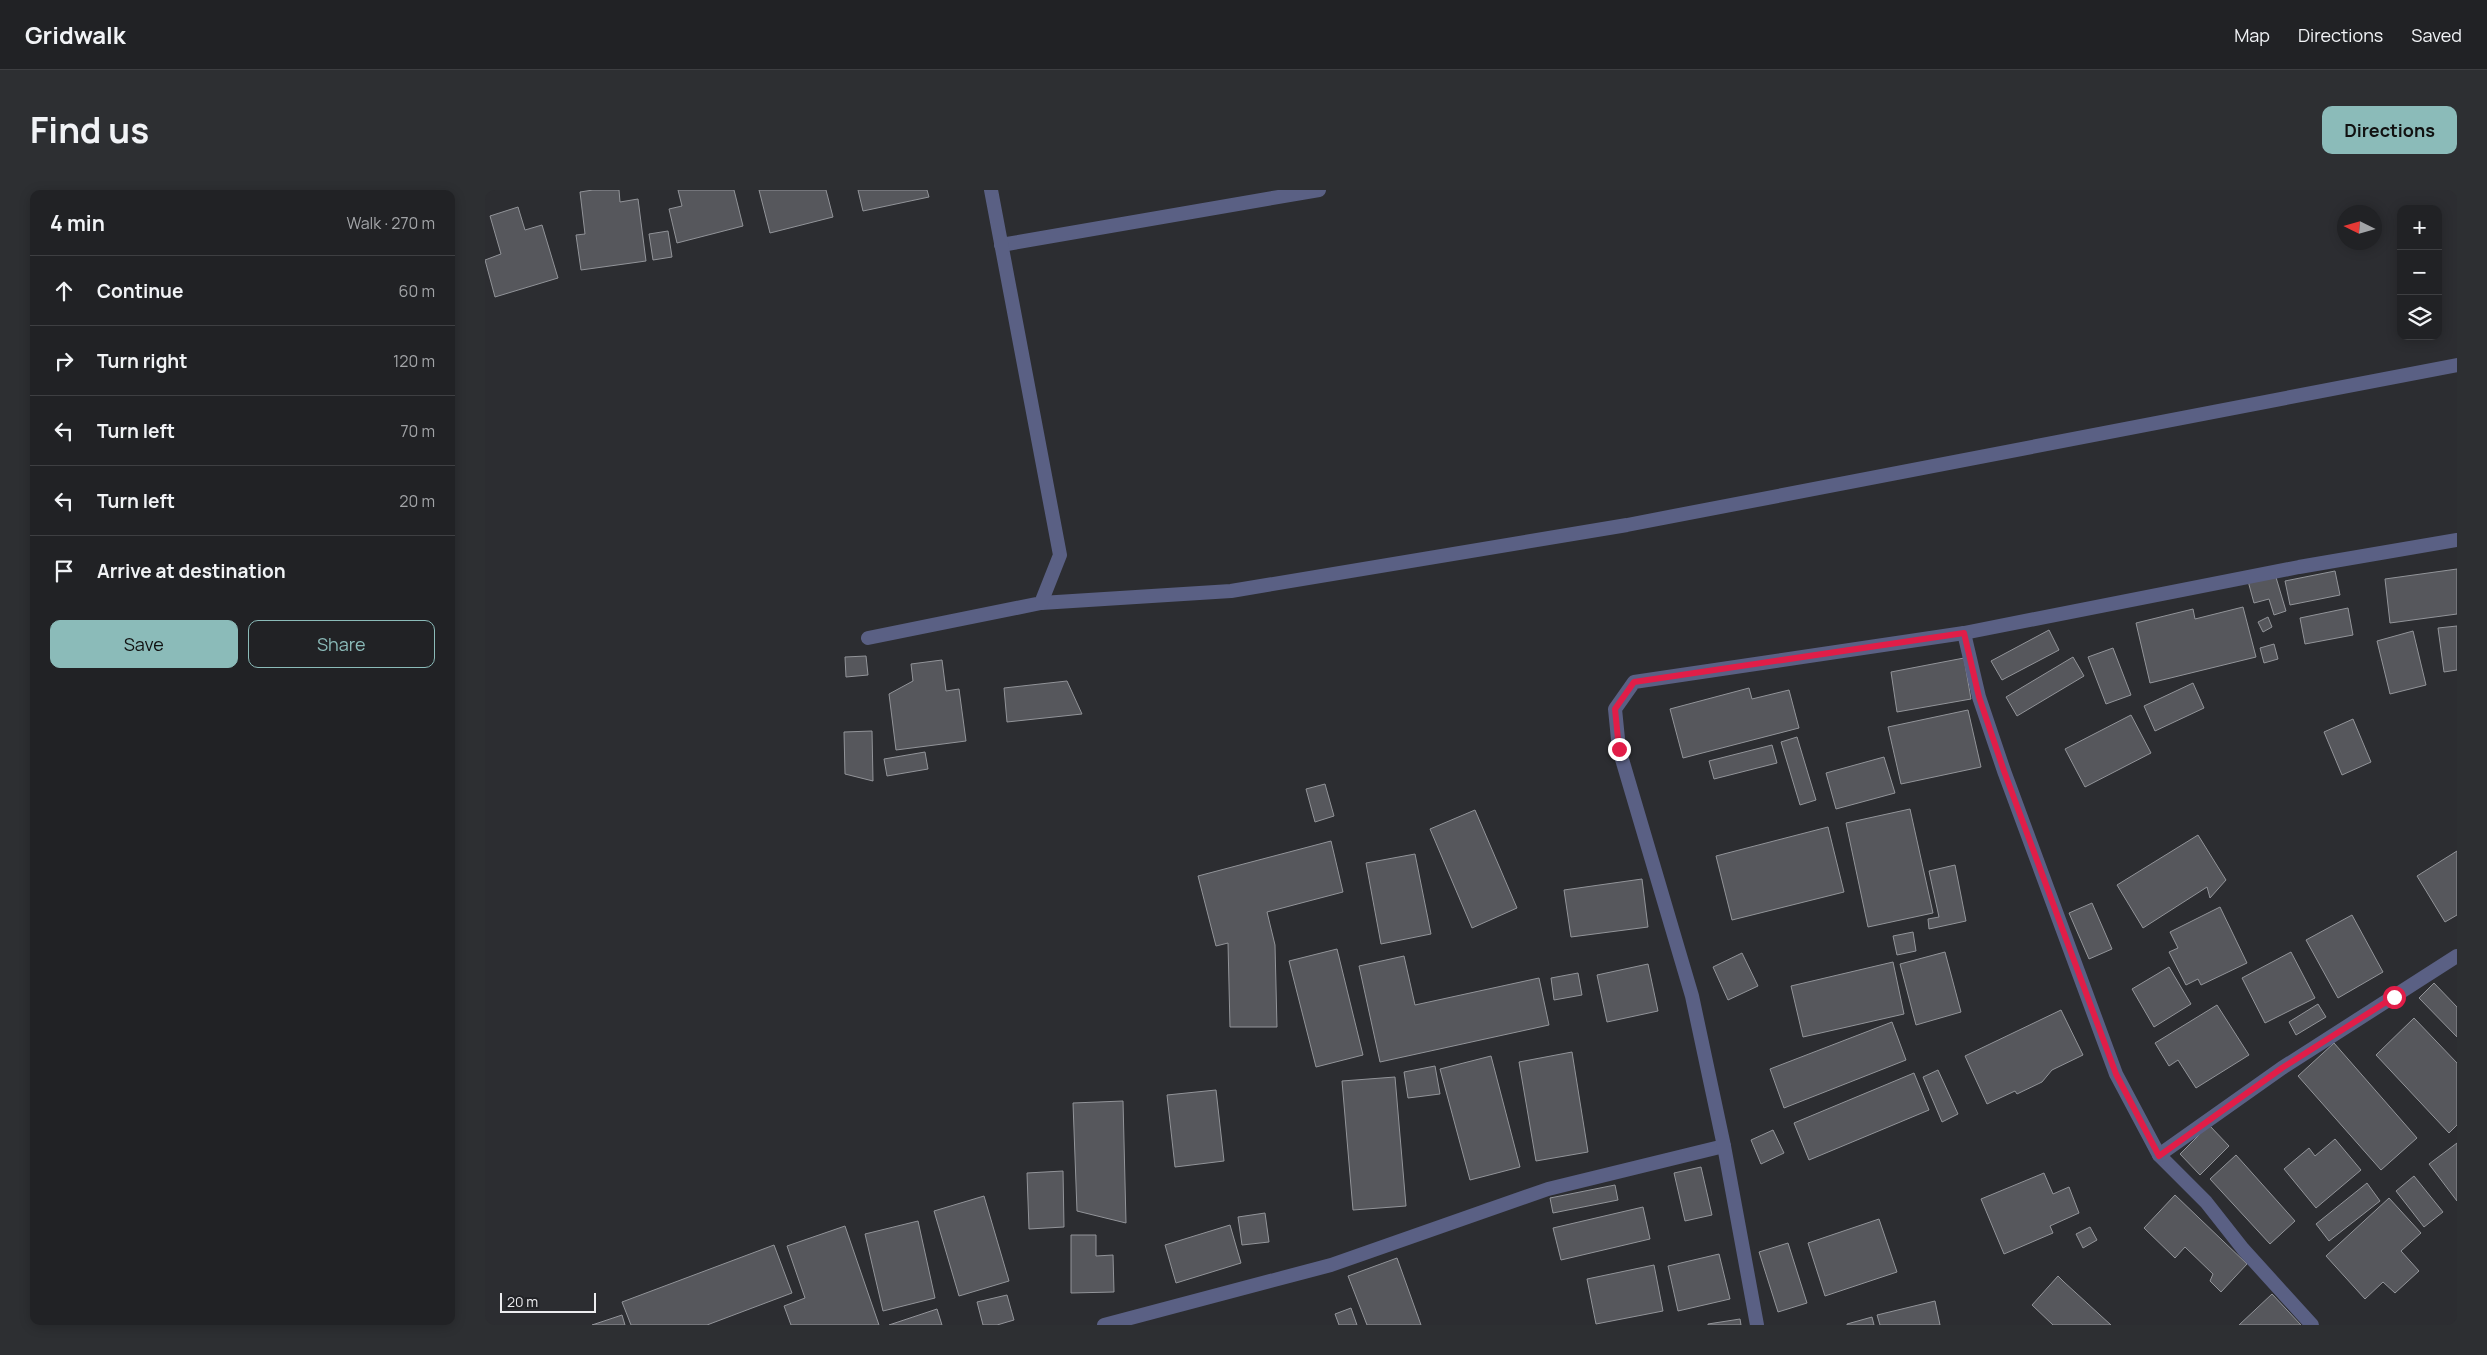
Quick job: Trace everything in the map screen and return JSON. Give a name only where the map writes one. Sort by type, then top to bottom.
[{"type":"street","points":[[991,190],[1060,556],[1041,603]]},
{"type":"street","points":[[1001,245],[1318,190]]},
{"type":"street","points":[[868,638],[1041,603],[1231,591],[1627,526],[2457,365]]},
{"type":"street","points":[[1757,1325],[1724,1146],[1692,996],[1619,749],[1615,709],[1634,682],[1964,633],[2299,566],[2457,540]]},
{"type":"street","points":[[1964,633],[1979,697],[2004,771],[2116,1074],[2159,1156],[2206,1202],[2243,1249],[2312,1325]]},
{"type":"street","points":[[2159,1156],[2282,1068],[2457,956]]},
{"type":"street","points":[[1104,1325],[1331,1265],[1548,1189],[1724,1146]]},
{"type":"building","points":[[619,190],[620,202],[638,199],[646,261],[581,270],[576,235],[585,234],[580,192]]},
{"type":"building","points":[[678,190],[734,190],[743,226],[677,243],[669,209],[682,206]]},
{"type":"building","points":[[759,190],[826,190],[833,217],[770,233]]},
{"type":"building","points":[[858,190],[927,190],[929,197],[863,211]]},
{"type":"building","points":[[518,207],[525,230],[542,225],[558,278],[495,297],[485,260],[501,254],[490,216]]},
{"type":"building","points":[[668,231],[672,257],[653,260],[649,234]]},
{"type":"building","points":[[2457,569],[2457,614],[2390,623],[2385,579]]},
{"type":"building","points":[[2335,571],[2340,595],[2290,605],[2285,581]]},
{"type":"building","points":[[2275,574],[2286,611],[2274,615],[2269,599],[2254,603],[2248,581]]},
{"type":"building","points":[[2243,607],[2256,657],[2150,683],[2136,623],[2193,609],[2195,619]]},
{"type":"building","points":[[2348,608],[2353,635],[2305,644],[2300,618]]},
{"type":"building","points":[[2268,617],[2272,627],[2263,632],[2258,622]]},
{"type":"building","points":[[2457,626],[2457,670],[2444,672],[2438,628]]},
{"type":"building","points":[[2049,630],[2059,650],[2002,680],[1991,661]]},
{"type":"building","points":[[2413,631],[2426,685],[2390,694],[2377,641]]},
{"type":"building","points":[[2274,644],[2278,659],[2264,663],[2260,648]]},
{"type":"building","points":[[2113,648],[2131,695],[2106,704],[2088,657]]},
{"type":"building","points":[[866,656],[868,675],[846,677],[845,657]]},
{"type":"building","points":[[2073,657],[2084,676],[2017,716],[2006,697]]},
{"type":"building","points":[[1964,658],[1971,699],[1897,712],[1891,672]]},
{"type":"building","points":[[942,660],[946,691],[959,689],[966,741],[896,750],[889,694],[913,681],[911,664]]},
{"type":"building","points":[[1067,681],[1082,714],[1007,722],[1004,688]]},
{"type":"building","points":[[2193,683],[2204,708],[2155,731],[2144,706]]},
{"type":"building","points":[[1749,688],[1752,699],[1789,690],[1799,728],[1683,758],[1670,709]]},
{"type":"building","points":[[1968,710],[1981,767],[1901,784],[1888,727]]},
{"type":"building","points":[[2131,715],[2151,753],[2085,787],[2065,749]]},
{"type":"building","points":[[2353,719],[2371,762],[2342,775],[2324,732]]},
{"type":"building","points":[[872,731],[873,781],[845,774],[844,732]]},
{"type":"building","points":[[1797,737],[1816,800],[1800,805],[1781,742]]},
{"type":"building","points":[[1772,745],[1777,763],[1714,779],[1709,761]]},
{"type":"building","points":[[925,752],[928,769],[887,776],[884,759]]},
{"type":"building","points":[[1884,757],[1895,793],[1836,809],[1826,773]]},
{"type":"building","points":[[1325,784],[1334,816],[1315,822],[1306,789]]},
{"type":"building","points":[[1910,809],[1933,913],[1868,927],[1846,823]]},
{"type":"building","points":[[1475,810],[1517,908],[1472,928],[1430,829]]},
{"type":"building","points":[[1828,827],[1844,892],[1732,920],[1716,856]]},
{"type":"building","points":[[2198,835],[2226,880],[2210,898],[2207,887],[2143,928],[2117,885]]},
{"type":"building","points":[[1331,841],[1343,892],[1267,912],[1275,945],[1277,1027],[1230,1027],[1228,943],[1216,946],[1198,876]]},
{"type":"building","points":[[2457,851],[2457,915],[2445,922],[2417,876]]},
{"type":"building","points":[[1415,854],[1431,934],[1381,944],[1366,863]]},
{"type":"building","points":[[1955,865],[1966,921],[1929,929],[1928,919],[1939,917],[1929,871]]},
{"type":"building","points":[[1642,879],[1648,927],[1571,937],[1564,890]]},
{"type":"building","points":[[2092,903],[2112,949],[2089,959],[2069,913]]},
{"type":"building","points":[[2220,907],[2247,963],[2201,985],[2198,979],[2186,985],[2169,952],[2178,948],[2170,932]]},
{"type":"building","points":[[2352,915],[2383,972],[2338,998],[2306,940]]},
{"type":"building","points":[[1913,932],[1916,951],[1897,955],[1893,936]]},
{"type":"building","points":[[1337,949],[1363,1055],[1316,1067],[1289,961]]},
{"type":"building","points":[[1945,952],[1961,1012],[1916,1025],[1900,964]]},
{"type":"building","points":[[2291,952],[2315,998],[2265,1023],[2242,978]]},
{"type":"building","points":[[1742,953],[1758,986],[1728,1000],[1713,967]]},
{"type":"building","points":[[1404,956],[1415,1005],[1539,978],[1549,1025],[1380,1062],[1359,966]]},
{"type":"building","points":[[1893,962],[1904,1014],[1803,1037],[1791,986]]},
{"type":"building","points":[[1648,964],[1658,1011],[1607,1022],[1597,975]]},
{"type":"building","points":[[2169,967],[2191,1004],[2154,1027],[2132,989]]},
{"type":"building","points":[[1578,973],[1582,995],[1554,1000],[1551,978]]},
{"type":"building","points":[[2434,983],[2457,1007],[2457,1037],[2419,998]]},
{"type":"building","points":[[2318,1004],[2326,1017],[2296,1035],[2289,1022]]},
{"type":"building","points":[[2217,1005],[2249,1055],[2196,1088],[2178,1060],[2169,1066],[2155,1043]]},
{"type":"building","points":[[2061,1010],[2083,1055],[2052,1070],[2042,1082],[2017,1094],[2015,1091],[1987,1104],[1965,1056]]},
{"type":"building","points":[[2414,1018],[2457,1063],[2457,1125],[2449,1133],[2376,1055]]},
{"type":"building","points":[[1892,1022],[1906,1060],[1784,1108],[1770,1069]]},
{"type":"building","points":[[2334,1043],[2417,1138],[2381,1170],[2298,1076]]},
{"type":"building","points":[[1572,1052],[1588,1152],[1536,1161],[1519,1062]]},
{"type":"building","points":[[1491,1056],[1520,1167],[1470,1180],[1440,1069]]},
{"type":"building","points":[[1435,1066],[1440,1094],[1408,1098],[1404,1072]]},
{"type":"building","points":[[1938,1070],[1958,1114],[1942,1122],[1923,1077]]},
{"type":"building","points":[[1914,1073],[1929,1110],[1809,1160],[1794,1123]]},
{"type":"building","points":[[1395,1077],[1406,1206],[1353,1210],[1342,1081]]},
{"type":"building","points":[[1216,1090],[1224,1161],[1175,1167],[1167,1095]]},
{"type":"building","points":[[1123,1101],[1126,1223],[1077,1211],[1073,1103]]},
{"type":"building","points":[[2209,1125],[2229,1146],[2200,1175],[2180,1154]]},
{"type":"building","points":[[1773,1130],[1784,1153],[1761,1164],[1751,1140]]},
{"type":"building","points":[[2335,1139],[2361,1170],[2316,1208],[2284,1169],[2309,1148],[2315,1156]]},
{"type":"building","points":[[2457,1143],[2457,1201],[2429,1164]]},
{"type":"building","points":[[2236,1155],[2295,1221],[2270,1244],[2210,1179]]},
{"type":"building","points":[[1701,1167],[1712,1215],[1685,1221],[1674,1173]]},
{"type":"building","points":[[1063,1171],[1064,1227],[1029,1229],[1027,1173]]},
{"type":"building","points":[[2044,1173],[2053,1194],[2069,1187],[2079,1213],[2050,1226],[2053,1233],[2004,1254],[1981,1199]]},
{"type":"building","points":[[2414,1176],[2443,1212],[2424,1227],[2396,1191]]},
{"type":"building","points":[[2367,1183],[2380,1201],[2329,1241],[2316,1224]]},
{"type":"building","points":[[1615,1185],[1618,1200],[1553,1213],[1550,1198]]},
{"type":"building","points":[[2175,1195],[2247,1264],[2221,1292],[2210,1281],[2213,1274],[2185,1247],[2175,1258],[2144,1228]]},
{"type":"building","points":[[984,1196],[1009,1281],[959,1296],[934,1211]]},
{"type":"building","points":[[2389,1198],[2421,1233],[2401,1251],[2419,1271],[2395,1293],[2383,1282],[2365,1299],[2326,1256]]},
{"type":"building","points":[[1643,1207],[1650,1239],[1561,1260],[1553,1228]]},
{"type":"building","points":[[1265,1213],[1269,1242],[1242,1245],[1238,1217]]},
{"type":"building","points":[[1879,1219],[1897,1272],[1825,1296],[1808,1243]]},
{"type":"building","points":[[918,1221],[935,1298],[883,1311],[865,1234]]},
{"type":"building","points":[[1230,1225],[1241,1263],[1176,1283],[1165,1245]]},
{"type":"building","points":[[845,1226],[879,1325],[791,1325],[784,1306],[805,1298],[787,1246]]},
{"type":"building","points":[[2090,1227],[2097,1240],[2083,1248],[2076,1234]]},
{"type":"building","points":[[1071,1235],[1096,1235],[1096,1256],[1113,1255],[1114,1292],[1071,1293]]},
{"type":"building","points":[[1788,1243],[1807,1303],[1778,1312],[1759,1252]]},
{"type":"building","points":[[774,1245],[792,1293],[707,1325],[631,1325],[622,1302]]},
{"type":"building","points":[[1719,1254],[1730,1299],[1678,1311],[1668,1266]]},
{"type":"building","points":[[1397,1258],[1421,1325],[1367,1325],[1348,1276]]},
{"type":"building","points":[[1654,1265],[1663,1311],[1596,1324],[1587,1279]]},
{"type":"building","points":[[2058,1276],[2111,1325],[2053,1325],[2032,1305]]},
{"type":"building","points":[[2272,1294],[2301,1325],[2239,1325]]},
{"type":"building","points":[[1007,1295],[1014,1320],[997,1325],[983,1325],[977,1302]]},
{"type":"building","points":[[1935,1301],[1940,1325],[1880,1325],[1877,1315]]},
{"type":"building","points":[[1351,1308],[1357,1325],[1339,1325],[1335,1314]]},
{"type":"building","points":[[937,1309],[942,1325],[889,1325]]},
{"type":"building","points":[[622,1315],[625,1325],[592,1325]]},
{"type":"building","points":[[1872,1317],[1874,1325],[1847,1325],[1847,1324]]},
{"type":"building","points":[[1740,1319],[1741,1325],[1708,1325],[1708,1324]]},
{"type":"route","points":[[1619,749],[1615,709],[1634,682],[1964,633],[1979,697],[2004,771],[2116,1074],[2159,1156],[2282,1068],[2394,997]]}]
